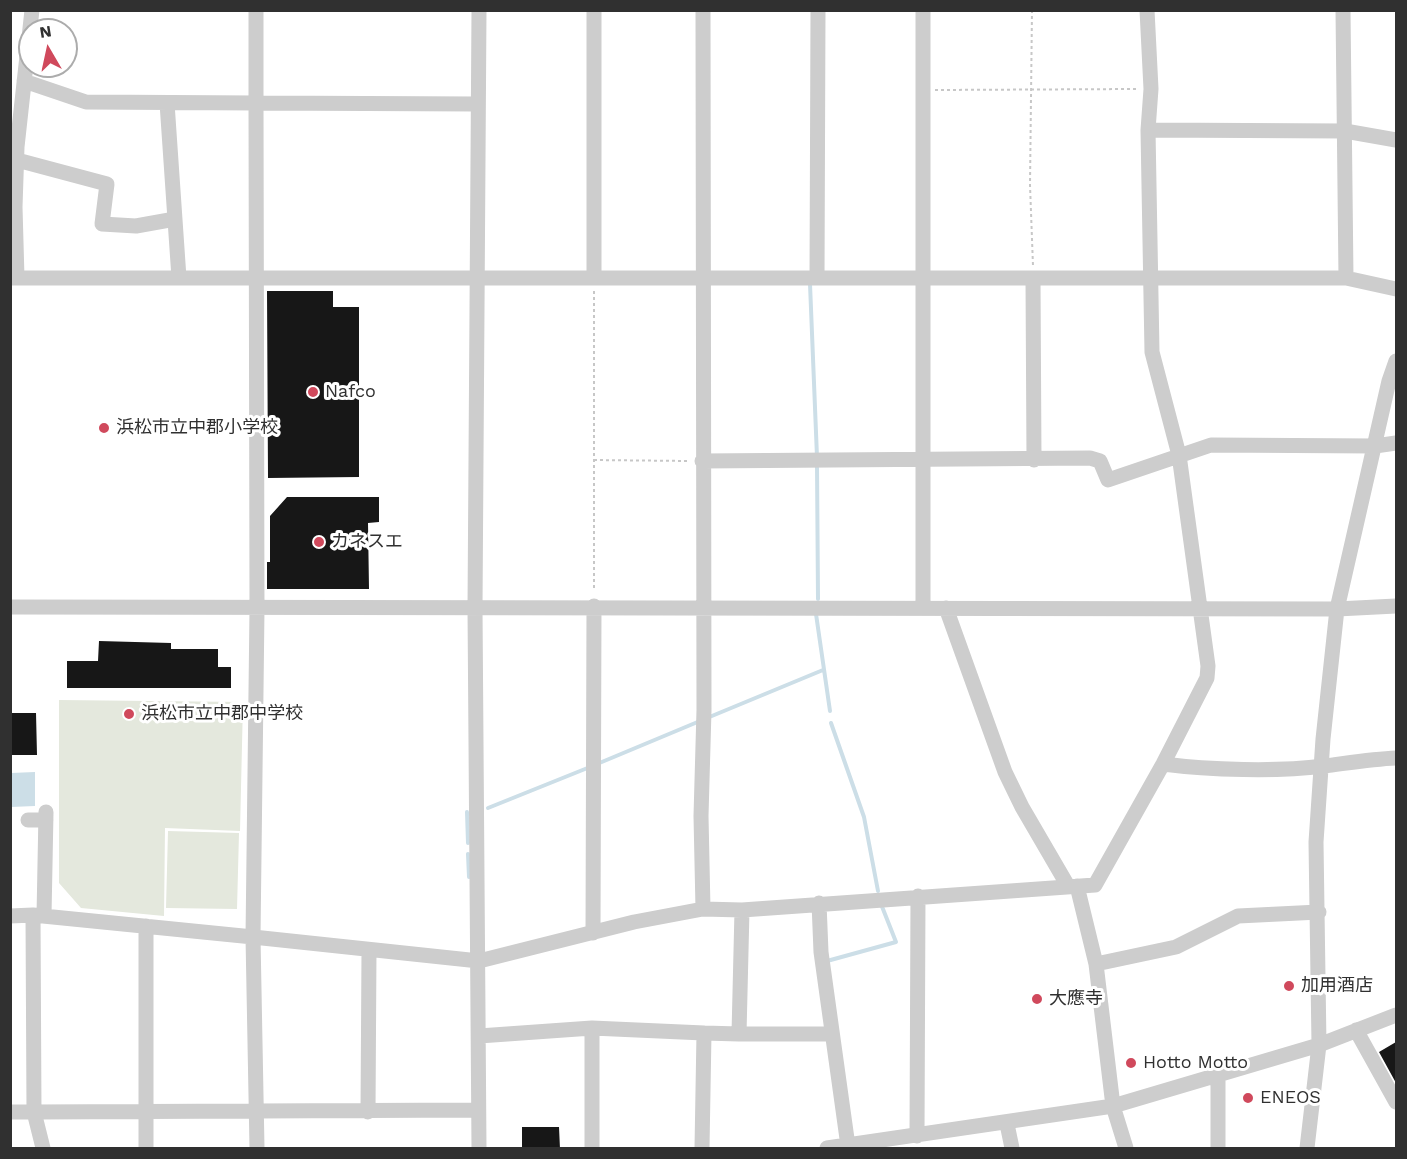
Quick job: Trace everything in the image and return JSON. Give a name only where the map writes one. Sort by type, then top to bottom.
[{"type":"street","points":[[32,10],[17,160],[14,278],[1346,278],[1396,289]]},
{"type":"street","points":[[256,10],[256,609],[253,937],[257,1149]]},
{"type":"street","points":[[479,10],[476,104],[475,608],[479,1149]]},
{"type":"street","points":[[594,10],[594,278]]},
{"type":"street","points":[[703,10],[704,607],[701,816],[703,909]]},
{"type":"street","points":[[817,278],[818,10]]},
{"type":"street","points":[[923,10],[923,608]]},
{"type":"street","points":[[10,916],[38,916],[146,926],[479,961],[634,922],[703,909],[742,910],[1095,885],[1163,764],[1207,678],[1200,607],[1179,455],[1152,352],[1148,130],[1151,88],[1147,10]]},
{"type":"street","points":[[1343,10],[1346,278]]},
{"type":"street","points":[[24,81],[86,102],[476,104]]},
{"type":"street","points":[[167,103],[179,278]]},
{"type":"street","points":[[1148,130],[1345,131],[1396,140]]},
{"type":"street","points":[[17,160],[107,184],[102,224],[136,226],[175,219]]},
{"type":"street","points":[[1033,279],[1034,460]]},
{"type":"street","points":[[1307,1149],[1320,1045],[1316,842],[1337,609],[1389,381],[1396,361]]},
{"type":"street","points":[[702,461],[1090,458],[1100,461],[1108,480],[1211,445],[1375,446],[1396,444]]},
{"type":"street","points":[[592,933],[594,606]]},
{"type":"street","points":[[10,607],[256,609],[594,606],[1337,609],[1396,606]]},
{"type":"street","points":[[946,608],[1005,772],[1022,807],[1073,886],[1096,964],[1113,1106],[1126,1149]]},
{"type":"street","points":[[1163,764],[1188,767],[1322,766],[1365,759],[1396,758]]},
{"type":"street","points":[[28,820],[46,816],[38,916],[34,1112],[43,1149]]},
{"type":"street","points":[[917,1136],[918,896]]},
{"type":"street","points":[[819,903],[821,952],[848,1146]]},
{"type":"street","points":[[739,1034],[742,910]]},
{"type":"street","points":[[1096,964],[1176,947],[1238,916],[1319,912]]},
{"type":"street","points":[[146,926],[146,1149]]},
{"type":"street","points":[[368,1112],[369,950]]},
{"type":"street","points":[[827,1149],[884,1145],[917,1136],[1113,1106],[1320,1045],[1396,1015]]},
{"type":"street","points":[[479,1036],[592,1028],[739,1034],[832,1034]]},
{"type":"street","points":[[592,1028],[592,1149]]},
{"type":"street","points":[[1356,1030],[1396,1102]]},
{"type":"street","points":[[702,1149],[704,1033]]},
{"type":"street","points":[[1218,1075],[1218,1149]]},
{"type":"street","points":[[10,1112],[478,1110]]},
{"type":"street","points":[[1007,1124],[1012,1149]]},
{"type":"path","points":[[1032,10],[1033,279]]},
{"type":"path","points":[[923,90],[1151,88]]},
{"type":"path","points":[[594,278],[594,606]]},
{"type":"path","points":[[594,460],[702,461]]},
{"type":"shaded area","points":[[59,700],[243,702],[240,831],[165,828],[164,916],[81,908],[59,883]]},
{"type":"shaded area","points":[[35,772],[35,806],[11,807],[11,773]]},
{"type":"shaded area","points":[[168,831],[239,833],[237,909],[166,908]]},
{"type":"building","name":"Nafco","points":[[267,291],[333,291],[333,307],[359,307],[359,477],[268,478]]},
{"type":"building","name":"カネスエ","points":[[287,497],[379,497],[379,522],[368,523],[369,589],[267,589],[267,562],[270,562],[270,516]]},
{"type":"building","points":[[99,641],[171,643],[171,649],[218,649],[218,667],[231,667],[231,688],[67,688],[67,661],[98,661]]},
{"type":"building","points":[[10,713],[36,713],[37,755],[10,755]]},
{"type":"building","points":[[1396,1042],[1396,1083],[1379,1052]]},
{"type":"building","points":[[522,1127],[559,1127],[560,1149],[522,1149]]},
{"type":"waterway","points":[[810,284],[817,457]]},
{"type":"waterway","points":[[817,465],[818,599]]},
{"type":"waterway","points":[[816,614],[830,711]]},
{"type":"waterway","points":[[707,718],[823,670]]},
{"type":"waterway","points":[[597,764],[700,721]]},
{"type":"waterway","points":[[831,723],[864,817],[878,891]]},
{"type":"waterway","points":[[488,808],[590,767]]},
{"type":"waterway","points":[[467,812],[468,843]]},
{"type":"waterway","points":[[468,854],[469,877]]},
{"type":"waterway","points":[[827,961],[896,942],[881,904]]},
{"type":"place","name":"Nafco","points":[[313,392]]},
{"type":"place","name":"浜松市立中郡小学校","points":[[104,428]]},
{"type":"place","name":"カネスエ","points":[[319,542]]},
{"type":"place","name":"浜松市立中郡中学校","points":[[129,714]]},
{"type":"place","name":"加用酒店","points":[[1289,986]]},
{"type":"place","name":"大應寺","points":[[1037,999]]},
{"type":"place","name":"Hotto Motto","points":[[1131,1063]]},
{"type":"place","name":"ENEOS","points":[[1248,1098]]}]
